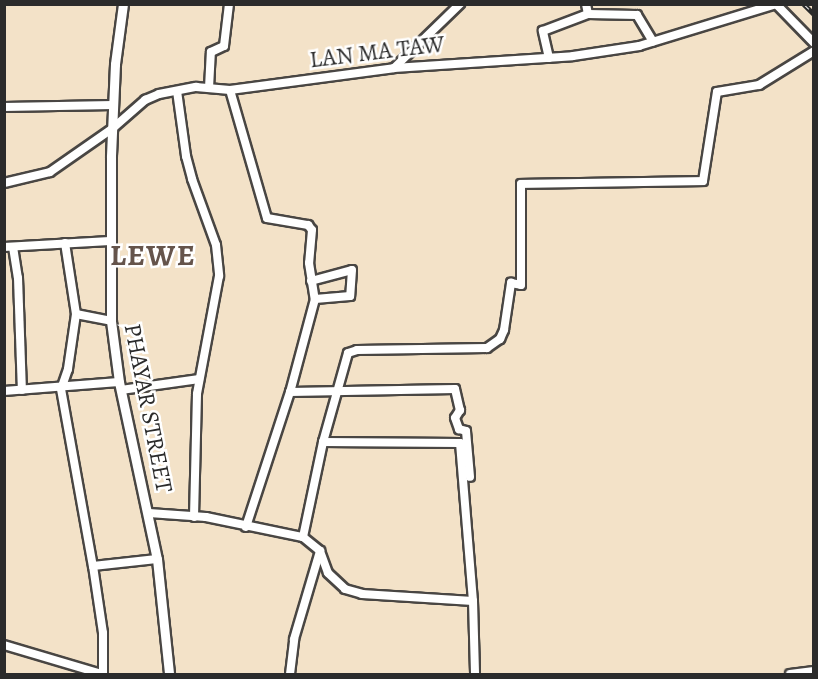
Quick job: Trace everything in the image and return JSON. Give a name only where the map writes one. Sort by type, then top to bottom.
[{"type":"street","name":"PHAYAR STREET","points":[[123,4],[112,128],[111,321],[120,386],[157,559],[170,675]]},
{"type":"street","points":[[209,88],[211,52],[224,46],[230,4]]},
{"type":"street","points":[[394,68],[459,4]]},
{"type":"street","points":[[586,4],[588,14]]},
{"type":"street","points":[[776,4],[813,43]]},
{"type":"street","name":"LAN MA TAW","points":[[4,183],[50,172],[112,128],[145,100],[159,93],[209,88],[230,90],[394,68],[549,58],[653,42],[776,4]]},
{"type":"street","points":[[549,58],[543,31],[588,14],[637,15],[653,42]]},
{"type":"street","points":[[303,537],[323,442],[345,359],[352,350],[487,348],[494,345],[504,330],[511,283],[521,285],[521,184],[703,182],[717,92],[759,85],[813,51]]},
{"type":"street","points":[[230,90],[267,218],[308,225],[312,230],[309,254],[315,299],[290,392],[246,527]]},
{"type":"street","points":[[177,91],[186,156],[216,245],[219,276],[215,311],[199,379],[195,416],[194,517]]},
{"type":"street","points":[[4,107],[113,105]]},
{"type":"street","points":[[22,390],[18,278],[9,247],[111,241]]},
{"type":"street","points":[[4,645],[103,675],[103,633],[61,389],[68,369],[76,314],[65,243]]},
{"type":"street","points":[[311,281],[352,270],[350,296],[315,299]]},
{"type":"street","points":[[76,314],[111,321]]},
{"type":"street","points":[[4,391],[120,386],[199,379]]},
{"type":"street","points":[[290,392],[455,389],[460,410],[455,418],[459,429],[466,431],[470,477]]},
{"type":"street","points":[[323,442],[460,443],[473,601],[475,675]]},
{"type":"street","points":[[149,513],[194,517],[303,537],[320,551],[328,573],[345,589],[362,594],[473,601]]},
{"type":"street","points":[[290,675],[294,639],[320,551]]},
{"type":"street","points":[[93,566],[157,559]]},
{"type":"street","points":[[790,675],[813,671]]},
{"type":"railway","points":[[804,4],[814,14]]},
{"type":"district","name":"LEWE","points":[[153,255]]}]
